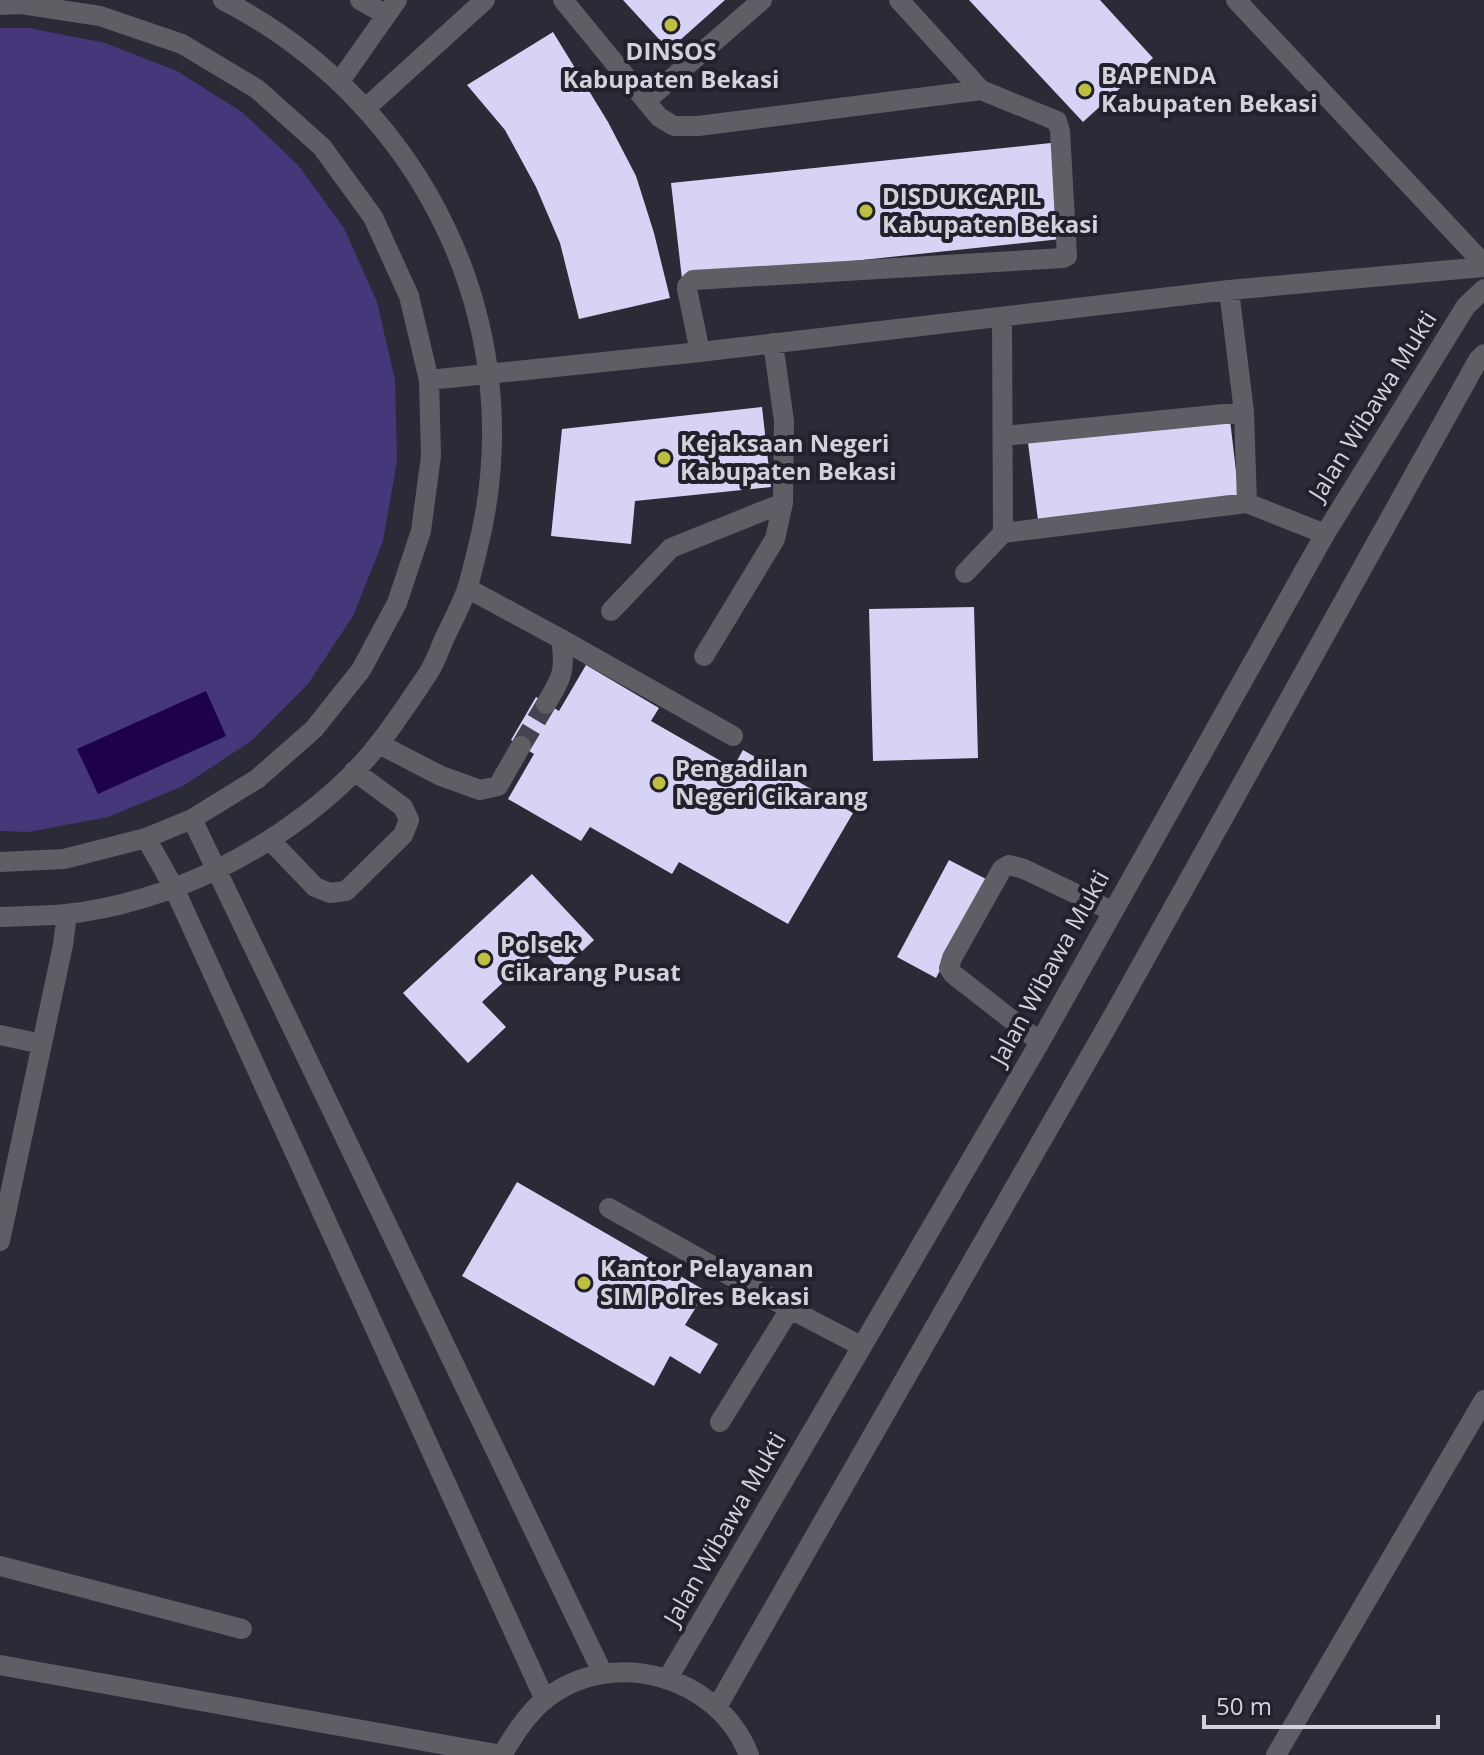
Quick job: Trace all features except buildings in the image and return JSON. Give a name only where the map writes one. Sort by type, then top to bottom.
[{"type":"lane","points":[[0,917],[67,914],[122,904],[174,888],[216,870],[270,840],[314,808],[379,744],[430,670],[467,588],[485,518],[493,447],[489,375],[474,302],[448,232],[412,167],[366,108],[340,81],[286,37],[223,0]]},
{"type":"lane","points":[[340,81],[391,7],[360,0]]},
{"type":"lane","points":[[366,108],[485,0]]},
{"type":"lane","points":[[563,0],[659,117],[674,126],[698,126],[981,90]]},
{"type":"lane","points":[[646,101],[762,0]]},
{"type":"lane","points":[[700,352],[687,289],[693,280],[1066,257],[1057,121],[981,90],[899,0]]},
{"type":"lane","points":[[1236,0],[1484,266]]},
{"type":"lane","points":[[0,5],[101,8],[182,44],[257,89],[322,147],[373,217],[409,296],[429,380],[431,456],[421,531],[397,603],[361,670],[314,729],[257,779],[192,819],[146,838],[64,859],[0,862]]},
{"type":"lane","points":[[429,380],[700,352],[1229,290],[1484,266]]},
{"type":"lane","name":"Jalan Wibawa Mukti","points":[[668,1678],[1040,1042],[1325,534],[1466,306],[1484,289]]},
{"type":"lane","points":[[1229,290],[1244,412],[1247,503]]},
{"type":"lane","points":[[1002,317],[1003,533]]},
{"type":"lane","points":[[704,656],[775,539],[783,503],[784,421],[773,343]]},
{"type":"lane","points":[[717,1707],[1117,1009],[1484,354]]},
{"type":"lane","points":[[1003,436],[1244,412]]},
{"type":"lane","points":[[611,611],[671,548],[783,503]]},
{"type":"lane","points":[[965,573],[1003,533],[1247,503],[1325,534]]},
{"type":"lane","points":[[467,588],[733,736]]},
{"type":"lane","points":[[546,704],[560,680],[565,661],[561,639]]},
{"type":"lane","points":[[379,744],[441,776],[480,790],[498,786],[521,746]]},
{"type":"lane","points":[[270,840],[315,887],[330,893],[346,891],[403,835],[409,820],[403,807],[354,771]]},
{"type":"lane","points":[[192,819],[603,1674]]},
{"type":"lane","points":[[146,838],[174,888],[545,1700]]},
{"type":"lane","points":[[1040,1042],[953,974],[949,968],[952,958],[1009,865],[1024,869],[1112,911]]},
{"type":"lane","points":[[0,1241],[67,914]]},
{"type":"lane","points":[[0,1035],[42,1044]]},
{"type":"lane","points":[[609,1208],[861,1346]]},
{"type":"lane","points":[[720,1422],[790,1309]]},
{"type":"lane","points":[[1276,1755],[1484,1400]]},
{"type":"lane","points":[[0,1566],[242,1629]]},
{"type":"lane","points":[[0,1665],[502,1755],[520,1725],[545,1700],[572,1683],[603,1674],[636,1673],[668,1678],[694,1690],[717,1707],[743,1738],[749,1755]]},
{"type":"shaded area","points":[[0,28],[29,28],[105,43],[177,71],[242,112],[298,165],[344,228],[377,302],[395,380],[397,461],[383,541],[353,616],[308,684],[251,741],[183,786],[108,817],[28,832],[0,831]]},
{"type":"shaded area","points":[[206,691],[226,736],[98,794],[77,749]]},
{"type":"tunnel","points":[[521,746],[546,704]]},
{"type":"place","name":"DINSOS Kabupaten Bekasi","points":[[671,25]]},
{"type":"place","name":"BAPENDA Kabupaten Bekasi","points":[[1085,90]]},
{"type":"place","name":"DISDUKCAPIL Kabupaten Bekasi","points":[[866,211]]},
{"type":"place","name":"Kejaksaan Negeri Kabupaten Bekasi","points":[[664,458]]},
{"type":"place","name":"Pengadilan Negeri Cikarang","points":[[659,783]]},
{"type":"place","name":"Polsek Cikarang Pusat","points":[[484,959]]},
{"type":"place","name":"Kantor Pelayanan SIM Polres Bekasi","points":[[584,1283]]}]
